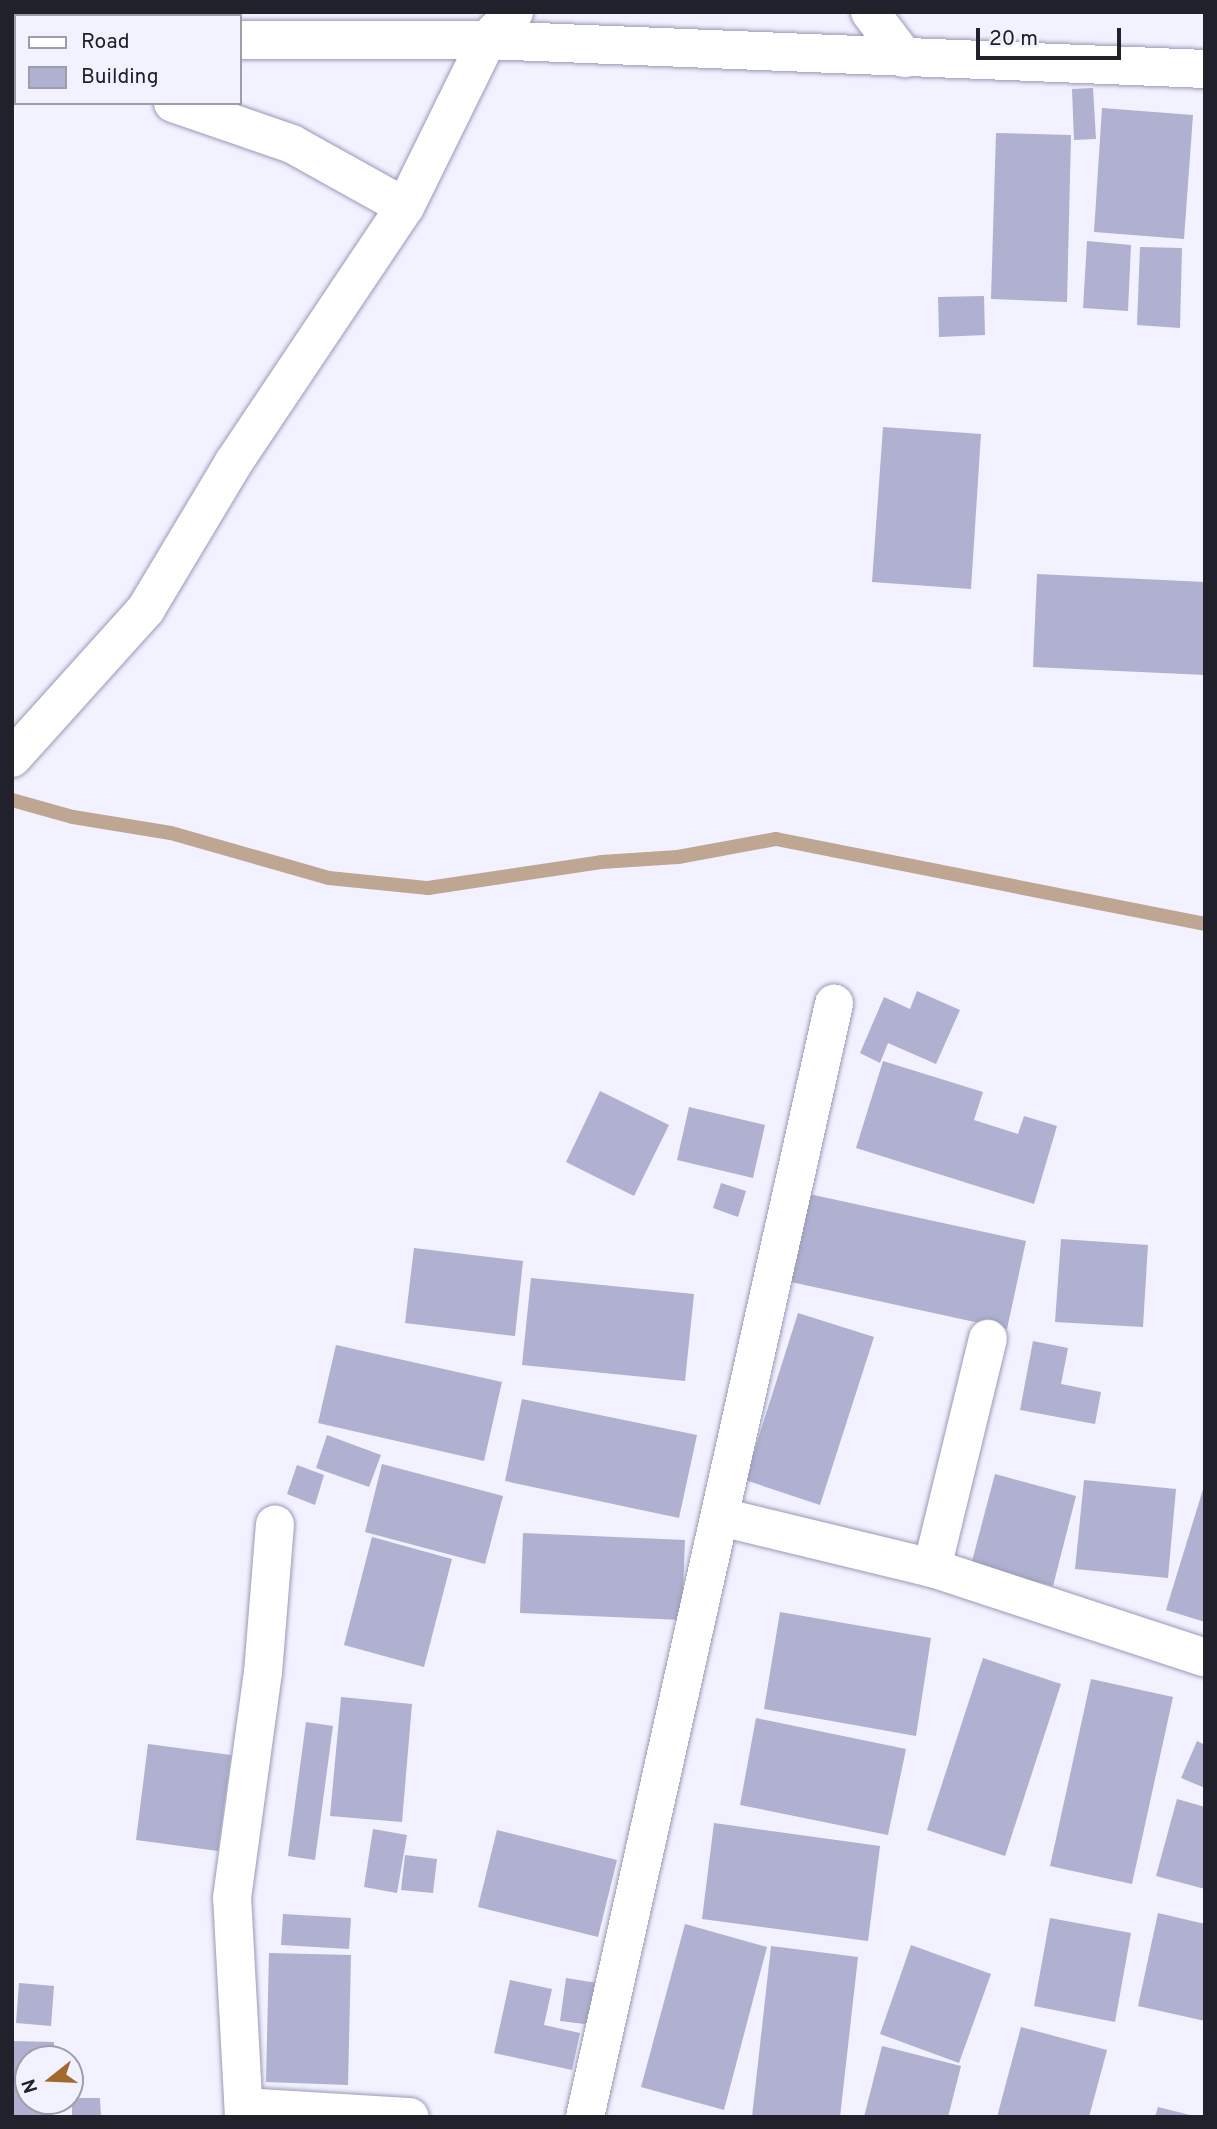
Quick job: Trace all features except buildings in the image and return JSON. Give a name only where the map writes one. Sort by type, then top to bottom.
[{"type":"street","points":[[12,758],[146,609],[234,462],[405,207],[487,40],[514,12]]},
{"type":"street","points":[[870,12],[905,58]]},
{"type":"street","points":[[242,40],[487,40],[1205,69]]},
{"type":"street","points":[[179,105],[292,144],[405,207]]},
{"type":"street","points":[[585,2117],[834,1004]]},
{"type":"street","points":[[932,1568],[988,1339]]},
{"type":"street","points":[[720,1517],[932,1568],[1205,1658]]},
{"type":"street","points":[[275,1524],[263,1673],[232,1898],[244,2112],[410,2117]]},
{"type":"waterway","points":[[12,800],[73,817],[171,833],[329,878],[428,888],[601,862],[678,857],[776,839],[1205,924]]}]
